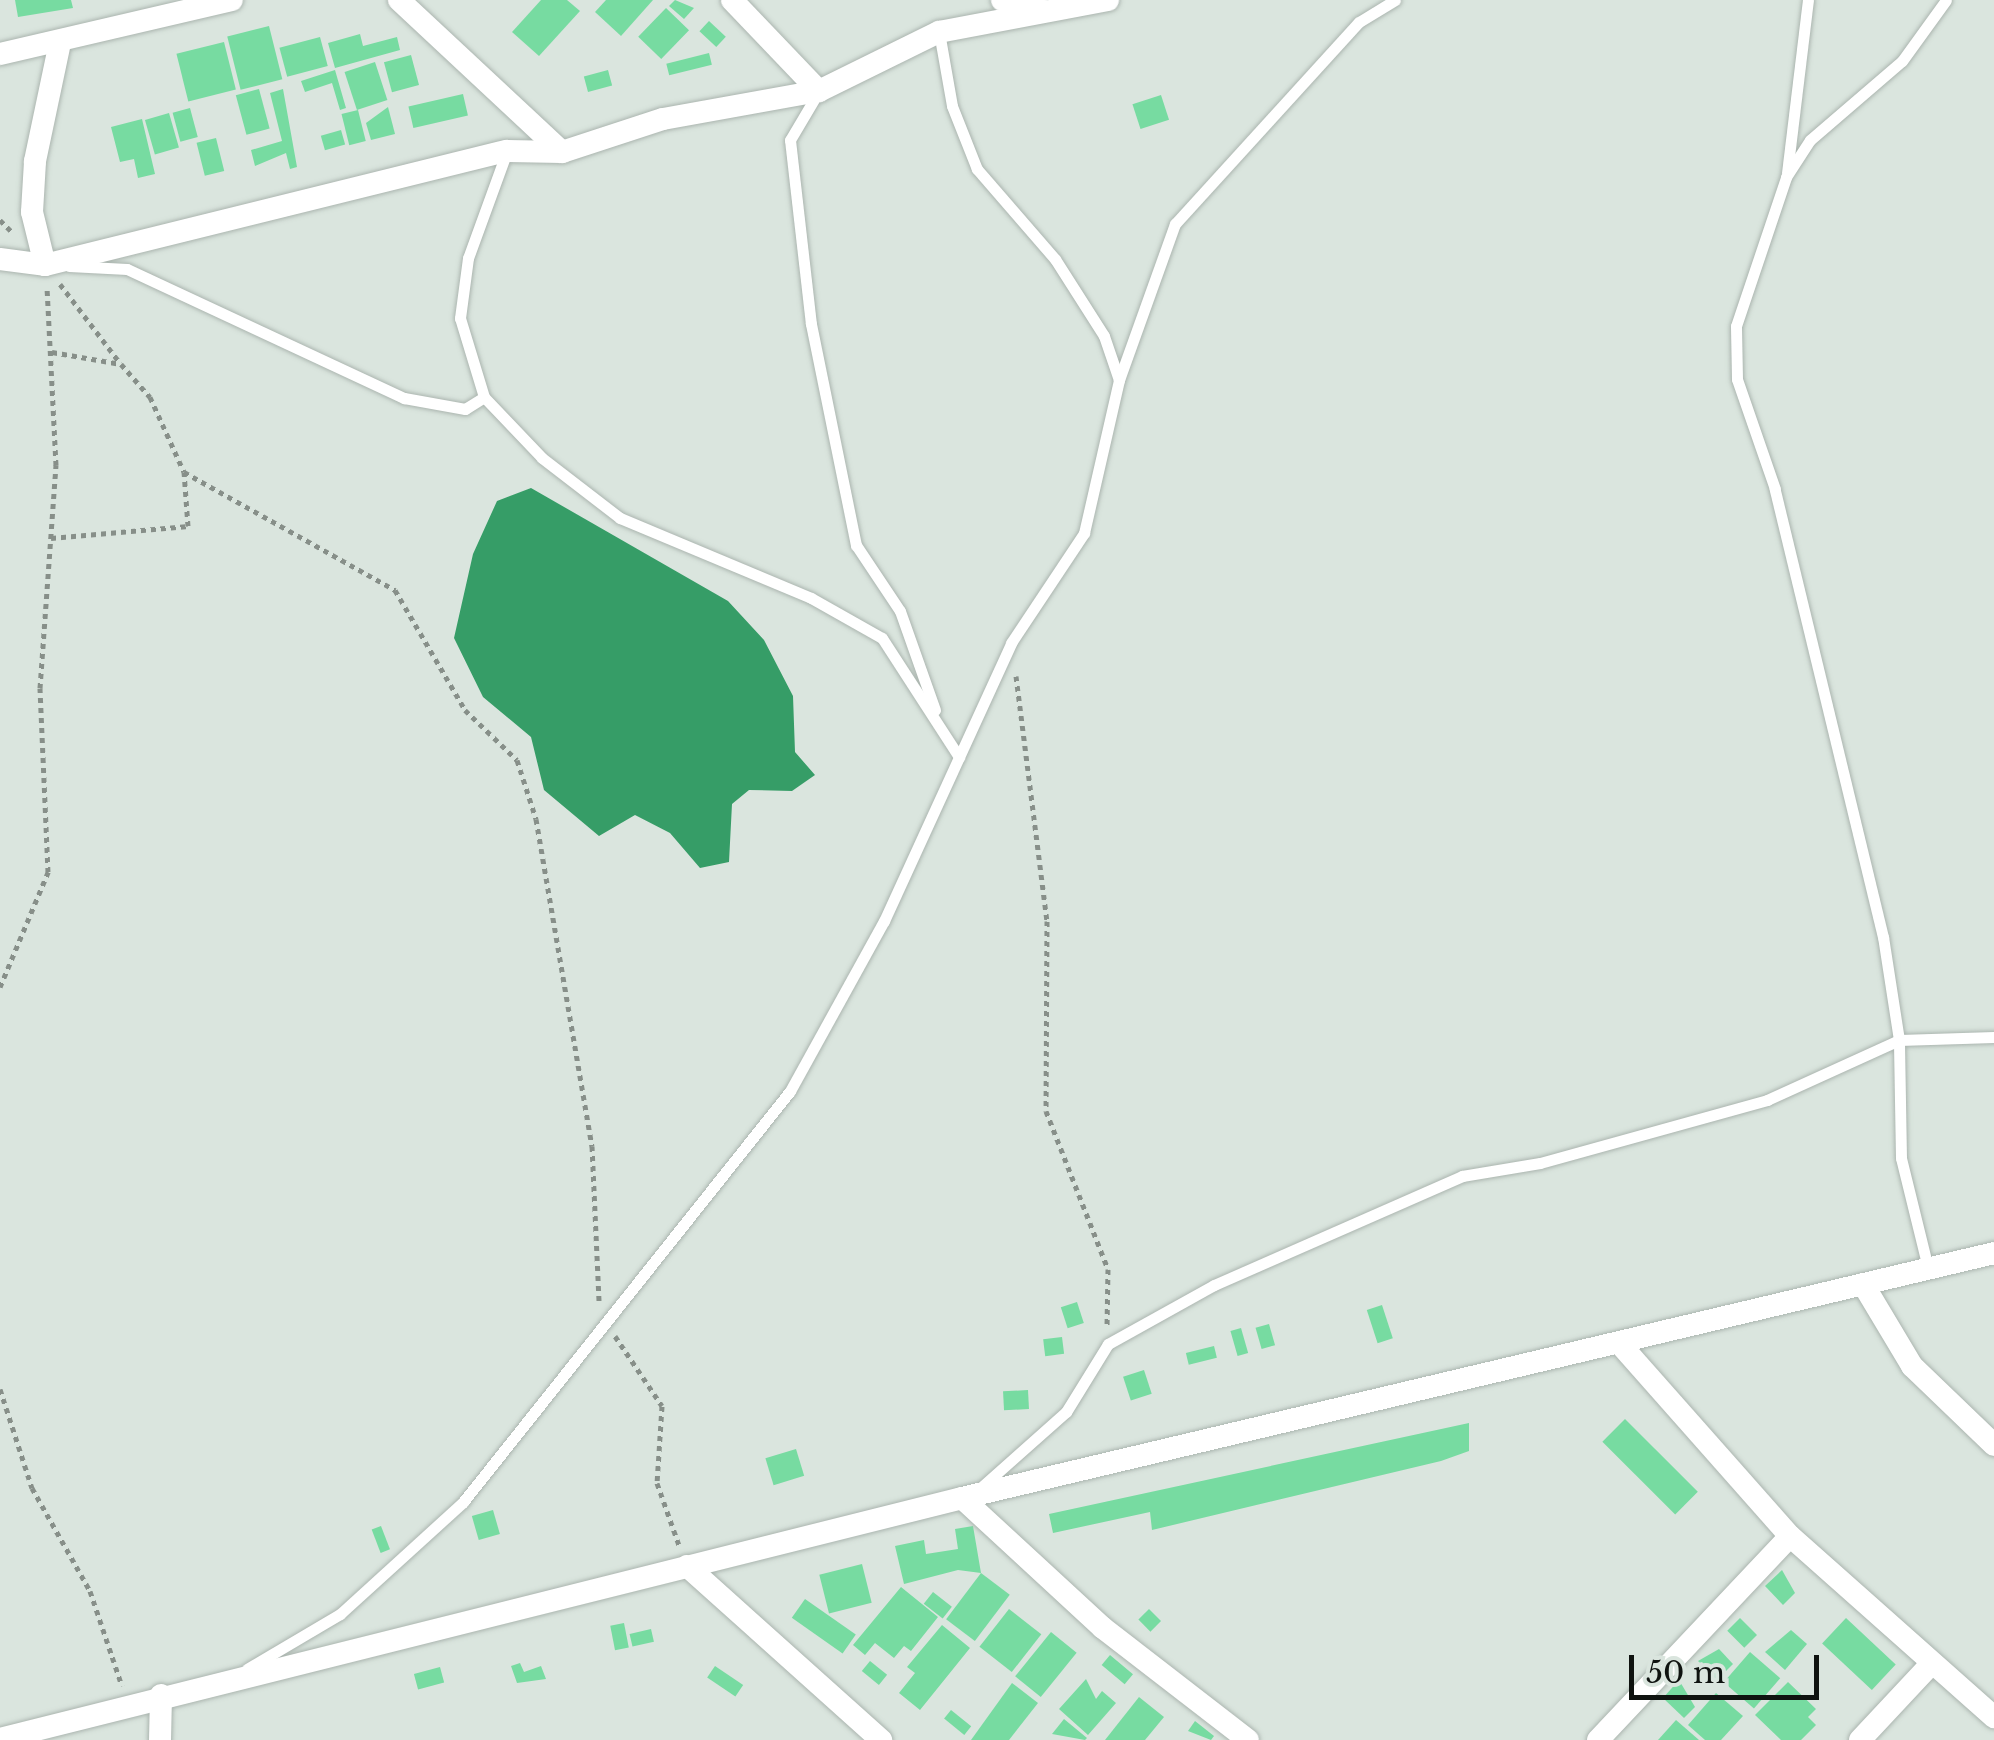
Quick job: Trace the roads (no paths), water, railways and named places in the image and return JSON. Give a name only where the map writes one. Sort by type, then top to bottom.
[{"type":"street","points":[[0,54],[232,0]]},
{"type":"street","points":[[399,0],[506,104],[562,152]]},
{"type":"street","points":[[732,0],[819,91]]},
{"type":"street","points":[[1002,0],[1059,8]]},
{"type":"street","points":[[0,259],[45,265],[507,151],[562,152],[663,119],[819,91],[939,32],[1108,0]]},
{"type":"street","points":[[45,265],[32,212],[34,178],[60,42]]},
{"type":"street","points":[[506,104],[507,151]]},
{"type":"street","points":[[0,1740],[128,1703],[967,1497],[1994,1252]]},
{"type":"street","points":[[1863,1284],[1912,1366],[1994,1445]]},
{"type":"street","points":[[1620,1344],[1790,1536],[1994,1717]]},
{"type":"street","points":[[967,1497],[1103,1628],[1248,1740]]},
{"type":"street","points":[[1598,1740],[1790,1536]]},
{"type":"street","points":[[687,1566],[880,1740]]},
{"type":"street","points":[[1860,1740],[1932,1663]]},
{"type":"street","points":[[160,1740],[162,1696]]},
{"type":"lane","points":[[225,1682],[340,1614],[399,1568],[498,1462],[605,1316],[790,1091],[884,921],[1012,643],[1084,533],[1119,380],[1174,224],[1360,22],[1396,0]]},
{"type":"lane","points":[[1808,0],[1786,177],[1736,326],[1737,379],[1775,489],[1828,697],[1899,1040],[1901,1158],[1928,1268]]},
{"type":"lane","points":[[1786,177],[1810,140],[1902,61],[1946,0]]},
{"type":"lane","points":[[939,32],[952,106],[977,169],[1055,259],[1104,336],[1119,380]]},
{"type":"lane","points":[[819,91],[790,140],[811,324],[856,545],[900,611],[942,730]]},
{"type":"lane","points":[[507,151],[468,258],[460,318],[484,397],[542,458],[620,518],[811,598],[882,638],[959,757]]},
{"type":"lane","points":[[45,265],[128,269],[404,398],[465,409],[484,397]]},
{"type":"lane","points":[[967,1497],[1066,1412],[1108,1344],[1214,1285],[1462,1176],[1540,1164],[1766,1100],[1899,1040],[1994,1037]]}]
